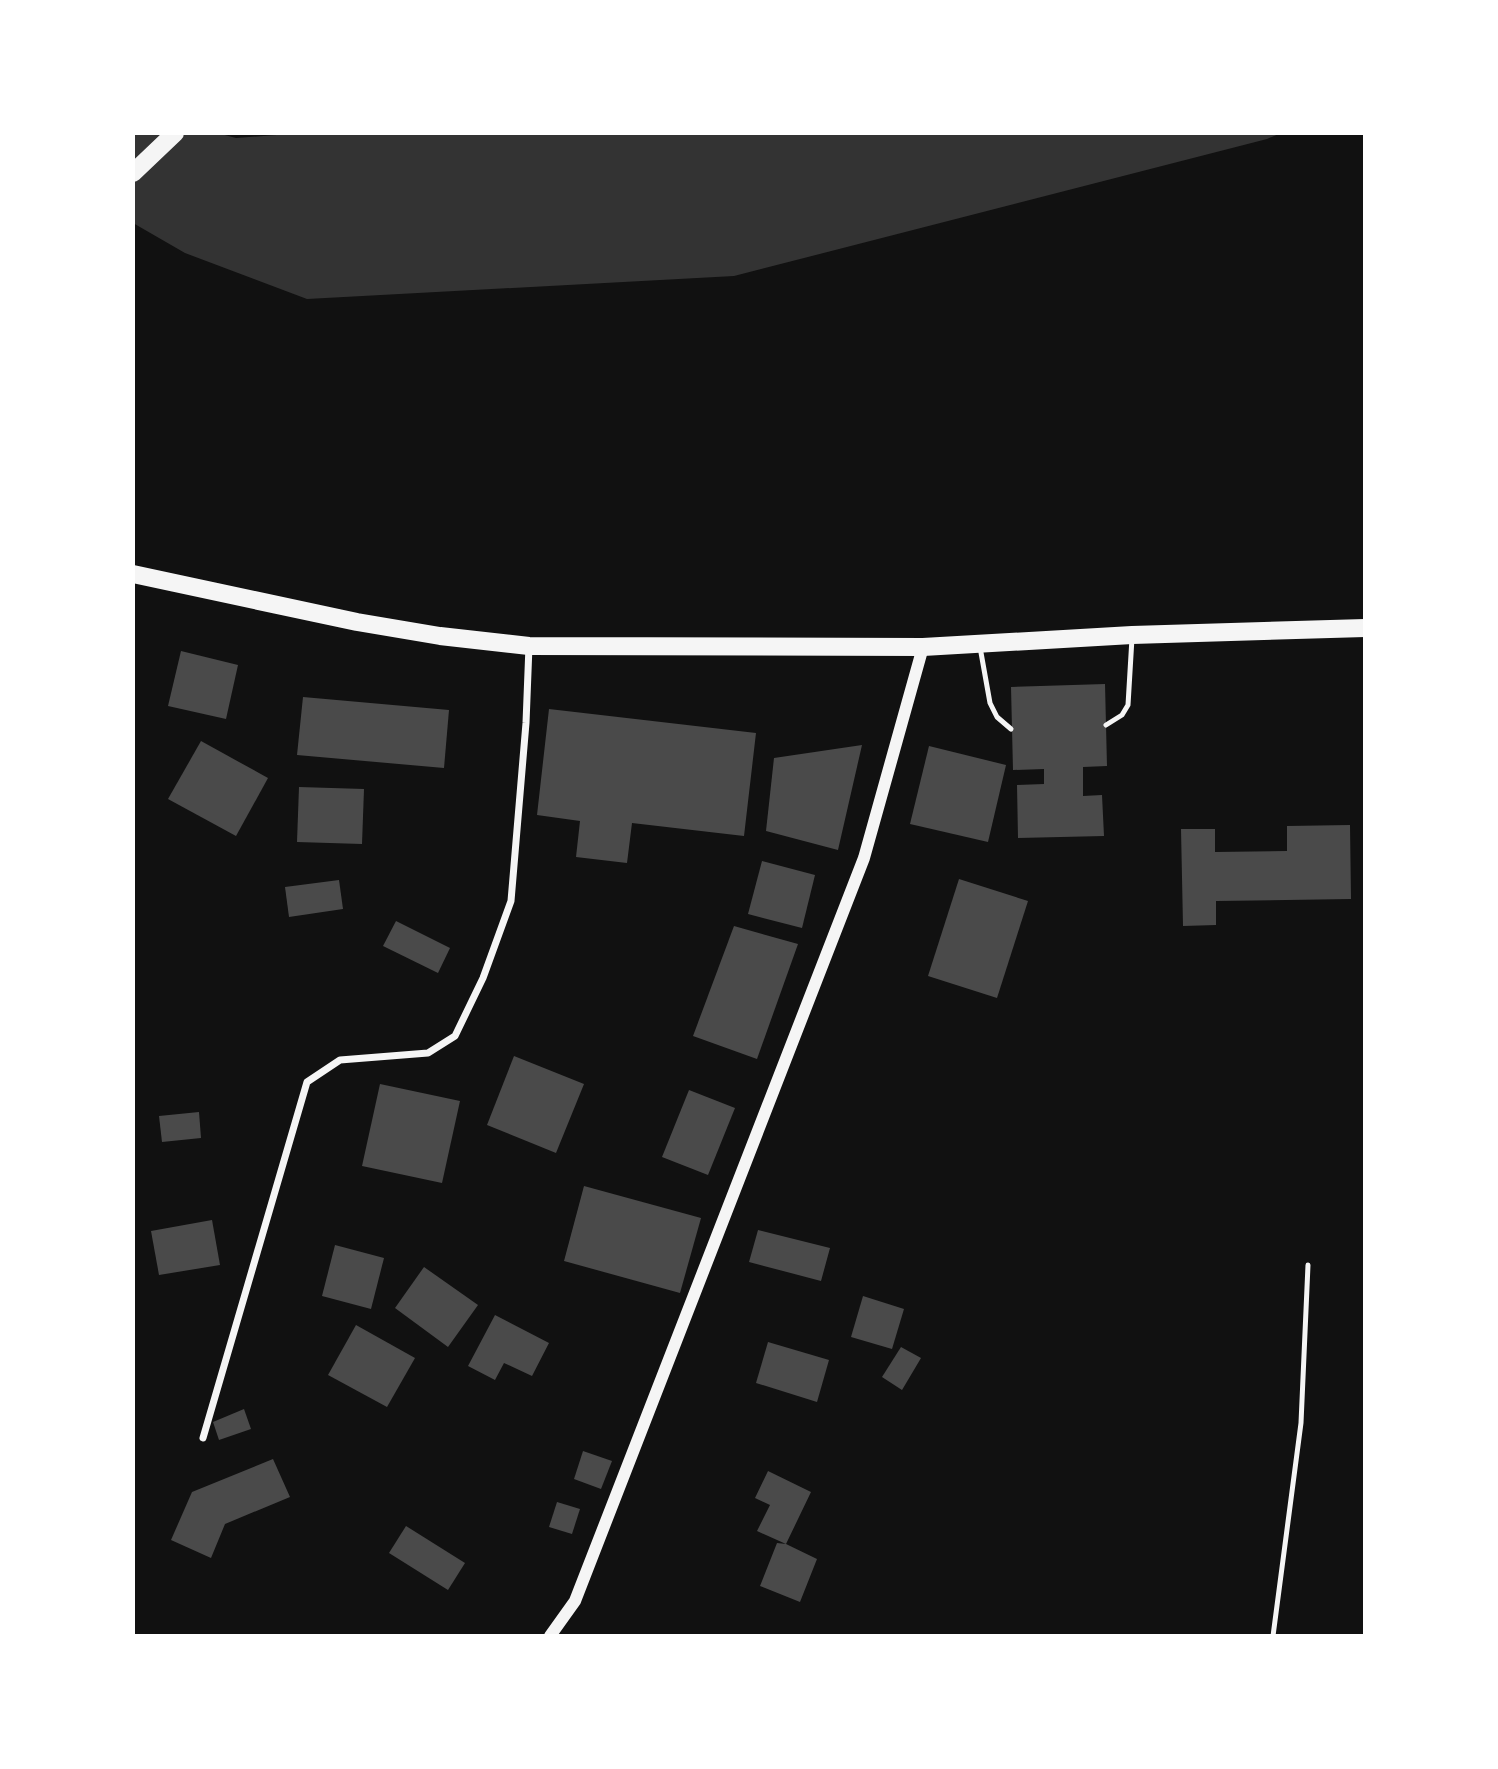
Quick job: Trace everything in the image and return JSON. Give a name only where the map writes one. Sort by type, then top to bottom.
[{"type":"main road","points":[[133,173],[175,133]]},
{"type":"main road","points":[[133,574],[357,622],[440,636],[529,646],[923,646],[1132,635],[1365,628]]},
{"type":"street","points":[[203,1438],[307,1082],[340,1060],[428,1053],[455,1036],[483,978],[511,901],[526,723],[529,646]]},
{"type":"street","points":[[550,1636],[575,1601],[864,858],[923,646]]},
{"type":"lane","points":[[1106,725],[1122,715],[1128,705],[1132,635]]},
{"type":"lane","points":[[979,643],[990,703],[997,718],[1012,729]]},
{"type":"lane","points":[[1273,1636],[1301,1423],[1308,1265]]},
{"type":"shaded area","points":[[133,133],[217,133],[236,138],[303,133],[1281,133],[1267,139],[734,276],[307,299],[185,253],[133,223]]},
{"type":"building","points":[[181,651],[238,665],[226,719],[168,706]]},
{"type":"building","points":[[1105,684],[1107,766],[1083,767],[1083,796],[1102,795],[1104,836],[1018,838],[1017,785],[1044,784],[1044,769],[1013,770],[1011,687]]},
{"type":"building","points":[[303,697],[449,710],[444,768],[297,755]]},
{"type":"building","points":[[549,709],[756,733],[744,836],[632,823],[627,863],[576,857],[580,821],[537,815]]},
{"type":"building","points":[[201,741],[268,778],[236,836],[168,799]]},
{"type":"building","points":[[862,745],[838,850],[766,831],[774,758]]},
{"type":"building","points":[[929,746],[1006,765],[988,842],[910,824]]},
{"type":"building","points":[[299,787],[364,789],[362,844],[297,842]]},
{"type":"building","points":[[1350,825],[1351,899],[1216,901],[1216,925],[1183,926],[1181,829],[1215,829],[1215,852],[1287,851],[1287,826]]},
{"type":"building","points":[[762,861],[815,875],[802,928],[748,914]]},
{"type":"building","points":[[959,879],[1028,901],[997,998],[928,976]]},
{"type":"building","points":[[339,880],[343,909],[289,917],[285,887]]},
{"type":"building","points":[[396,921],[450,948],[438,973],[383,946]]},
{"type":"building","points":[[734,926],[798,944],[757,1059],[693,1036]]},
{"type":"building","points":[[514,1056],[584,1084],[556,1153],[487,1125]]},
{"type":"building","points":[[380,1084],[460,1101],[442,1183],[362,1166]]},
{"type":"building","points":[[689,1090],[735,1108],[708,1175],[662,1157]]},
{"type":"building","points":[[199,1112],[201,1138],[162,1142],[159,1116]]},
{"type":"building","points":[[584,1186],[701,1218],[680,1293],[564,1261]]},
{"type":"building","points":[[212,1220],[220,1265],[159,1275],[151,1231]]},
{"type":"building","points":[[758,1230],[830,1248],[821,1281],[749,1262]]},
{"type":"building","points":[[335,1245],[384,1258],[371,1309],[322,1296]]},
{"type":"building","points":[[424,1267],[478,1305],[448,1347],[395,1308]]},
{"type":"building","points":[[863,1296],[904,1309],[892,1349],[851,1337]]},
{"type":"building","points":[[495,1315],[549,1343],[532,1376],[504,1363],[495,1380],[468,1366]]},
{"type":"building","points":[[356,1325],[415,1358],[387,1407],[328,1375]]},
{"type":"building","points":[[768,1342],[829,1360],[817,1402],[756,1383]]},
{"type":"building","points":[[901,1347],[921,1358],[902,1390],[882,1377]]},
{"type":"building","points":[[244,1409],[251,1429],[219,1440],[213,1422]]},
{"type":"building","points":[[583,1451],[612,1461],[601,1489],[574,1479]]},
{"type":"building","points":[[273,1459],[290,1497],[225,1524],[211,1558],[171,1540],[192,1492]]},
{"type":"building","points":[[768,1471],[811,1492],[786,1544],[757,1531],[770,1505],[755,1498]]},
{"type":"building","points":[[557,1502],[580,1509],[572,1534],[549,1527]]},
{"type":"building","points":[[406,1526],[465,1563],[448,1590],[389,1553]]},
{"type":"building","points":[[777,1543],[786,1544],[817,1559],[800,1602],[760,1586]]}]
